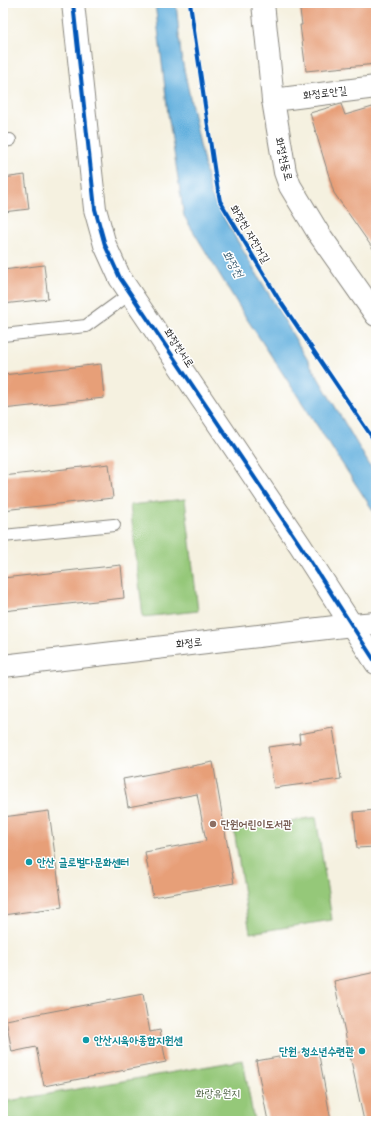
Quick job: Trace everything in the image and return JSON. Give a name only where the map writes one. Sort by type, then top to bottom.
[{"type":"street","name":"화정천서로","points":[[73,3],[96,209],[105,245],[120,278],[304,551],[376,663]]},
{"type":"street","name":"화정천동로","points":[[263,3],[273,100],[285,172],[290,186],[319,234],[376,315]]},
{"type":"street","name":"화정로안길","points":[[273,100],[376,87]]},
{"type":"street","name":"화정로","points":[[3,666],[352,625],[376,624]]},
{"type":"lane","points":[[3,335],[86,326],[131,293]]},
{"type":"lane","points":[[3,536],[114,525]]},
{"type":"green space","points":[[185,499],[198,611],[143,617],[130,505]]},
{"type":"green space","points":[[316,817],[332,920],[250,933],[234,830]]},
{"type":"green space","name":"화랑유원지","points":[[243,1060],[254,1121],[3,1121],[3,1102]]},
{"type":"water","name":"화정천","points":[[155,3],[176,3],[181,55],[211,196],[376,476],[376,515],[245,316],[184,216],[168,114]]},
{"type":"building","points":[[299,3],[376,3],[376,64],[306,71],[300,25],[302,25]]},
{"type":"building","points":[[341,104],[345,115],[376,106],[376,253],[334,193],[310,113]]},
{"type":"building","points":[[25,175],[29,209],[3,212],[3,178]]},
{"type":"building","points":[[44,265],[48,299],[3,304],[3,270]]},
{"type":"building","points":[[101,364],[104,398],[3,409],[3,375]]},
{"type":"building","points":[[109,464],[113,498],[3,510],[3,476]]},
{"type":"building","points":[[121,565],[124,598],[3,611],[3,578]]},
{"type":"building","points":[[333,728],[341,779],[274,788],[268,747],[300,743],[299,734]]},
{"type":"building","name":"단원어린이도서관","points":[[213,762],[234,883],[153,897],[145,852],[206,841],[197,794],[128,807],[123,779]]},
{"type":"building","points":[[376,810],[376,847],[357,848],[354,812]]},
{"type":"building","name":"안산 글로벌다문화센터","points":[[49,811],[62,907],[3,915],[3,817]]},
{"type":"building","name":"단원 청소년수련관","points":[[376,972],[376,1121],[364,1121],[334,981]]},
{"type":"building","name":"안산시육아종합지원센","points":[[143,994],[150,1032],[160,1030],[166,1062],[44,1086],[36,1047],[12,1052],[6,1020]]},
{"type":"building","points":[[318,1050],[331,1121],[268,1121],[256,1061]]},
{"type":"cycle path","points":[[73,3],[95,209],[105,245],[120,278],[300,545],[376,663]]},
{"type":"cycle path","name":"화정천 자전거길","points":[[190,3],[220,201],[278,298],[376,443]]},
{"type":"place","name":"단원어린이도서관","points":[[213,824]]},
{"type":"place","name":"안산 글로벌다문화센터","points":[[29,862]]},
{"type":"place","name":"안산시육아종합지원센","points":[[86,1040]]},
{"type":"place","name":"단원 청소년수련관","points":[[362,1051]]}]
